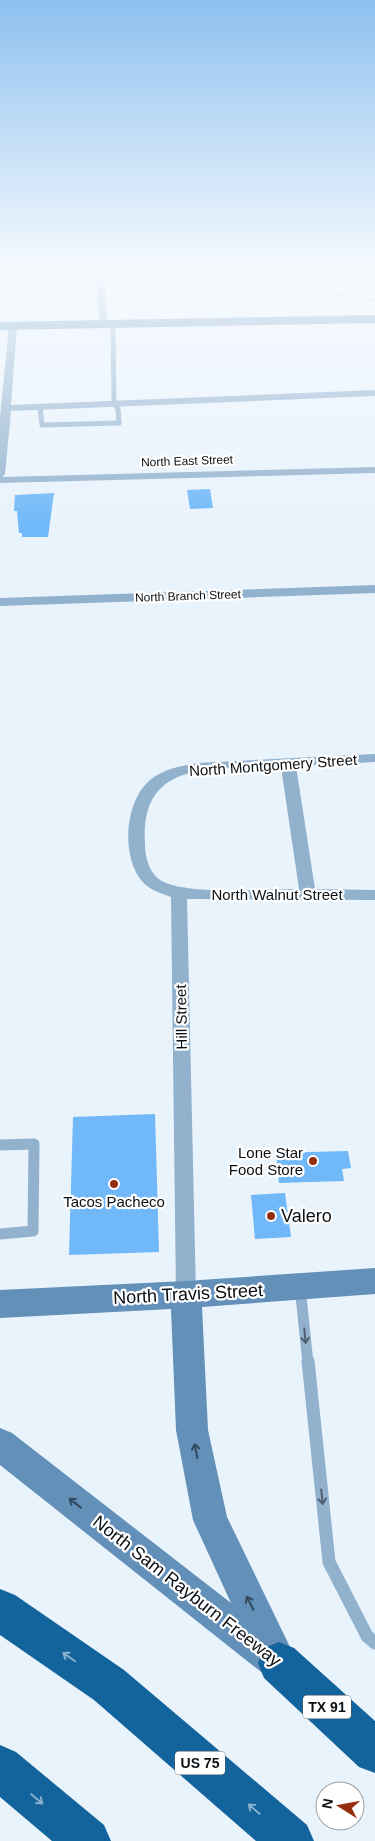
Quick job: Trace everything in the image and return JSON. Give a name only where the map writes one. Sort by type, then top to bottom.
[{"type":"highway","name":"US 75","points":[[0,1610],[109,1685],[291,1841]]},
{"type":"highway","name":"TX 91","points":[[278,1663],[375,1751]]},
{"type":"highway","points":[[0,1768],[88,1841]]},
{"type":"main road","name":"North Travis Street","points":[[0,1304],[186,1295],[375,1281]]},
{"type":"main road","points":[[186,1295],[192,1430],[210,1520],[278,1663]]},
{"type":"main road","name":"North Sam Rayburn Freeway","points":[[0,1444],[278,1663],[375,1735]]},
{"type":"street","points":[[0,474],[6,408],[7,357]]},
{"type":"street","points":[[6,408],[375,393]]},
{"type":"street","name":"North East Street","points":[[0,480],[375,470]]},
{"type":"street","name":"North Branch Street","points":[[0,602],[375,589]]},
{"type":"street","name":"North Montgomery Street","points":[[179,894],[153,883],[139,864],[136,826],[141,804],[152,785],[171,774],[197,767],[375,758]]},
{"type":"street","points":[[288,763],[308,894]]},
{"type":"street","name":"North Walnut Street","points":[[179,894],[375,895]]},
{"type":"street","name":"Hill Street","points":[[179,894],[186,1295]]},
{"type":"lane","points":[[40,407],[42,425],[119,423],[118,409],[114,404],[111,357]]},
{"type":"lane","points":[[0,1145],[34,1144],[33,1232],[0,1234]]},
{"type":"lane","points":[[300,1287],[329,1562],[367,1636],[375,1643]]},
{"type":"building","points":[[210,489],[213,508],[190,509],[187,490]]},
{"type":"building","points":[[54,493],[48,537],[22,537],[22,533],[19,533],[17,511],[14,511],[15,495]]},
{"type":"building","name":"Tacos Pacheco","points":[[155,1114],[159,1252],[69,1255],[73,1117]]},
{"type":"building","name":"Lone Star Food Store","points":[[348,1151],[351,1168],[342,1169],[344,1181],[279,1183],[276,1153]]},
{"type":"building","name":"Valero","points":[[285,1193],[291,1237],[255,1239],[251,1195]]},
{"type":"place","name":"Lone Star Food Store","points":[[313,1161]]},
{"type":"place","name":"Tacos Pacheco","points":[[114,1184]]},
{"type":"place","name":"Valero","points":[[271,1216]]}]
